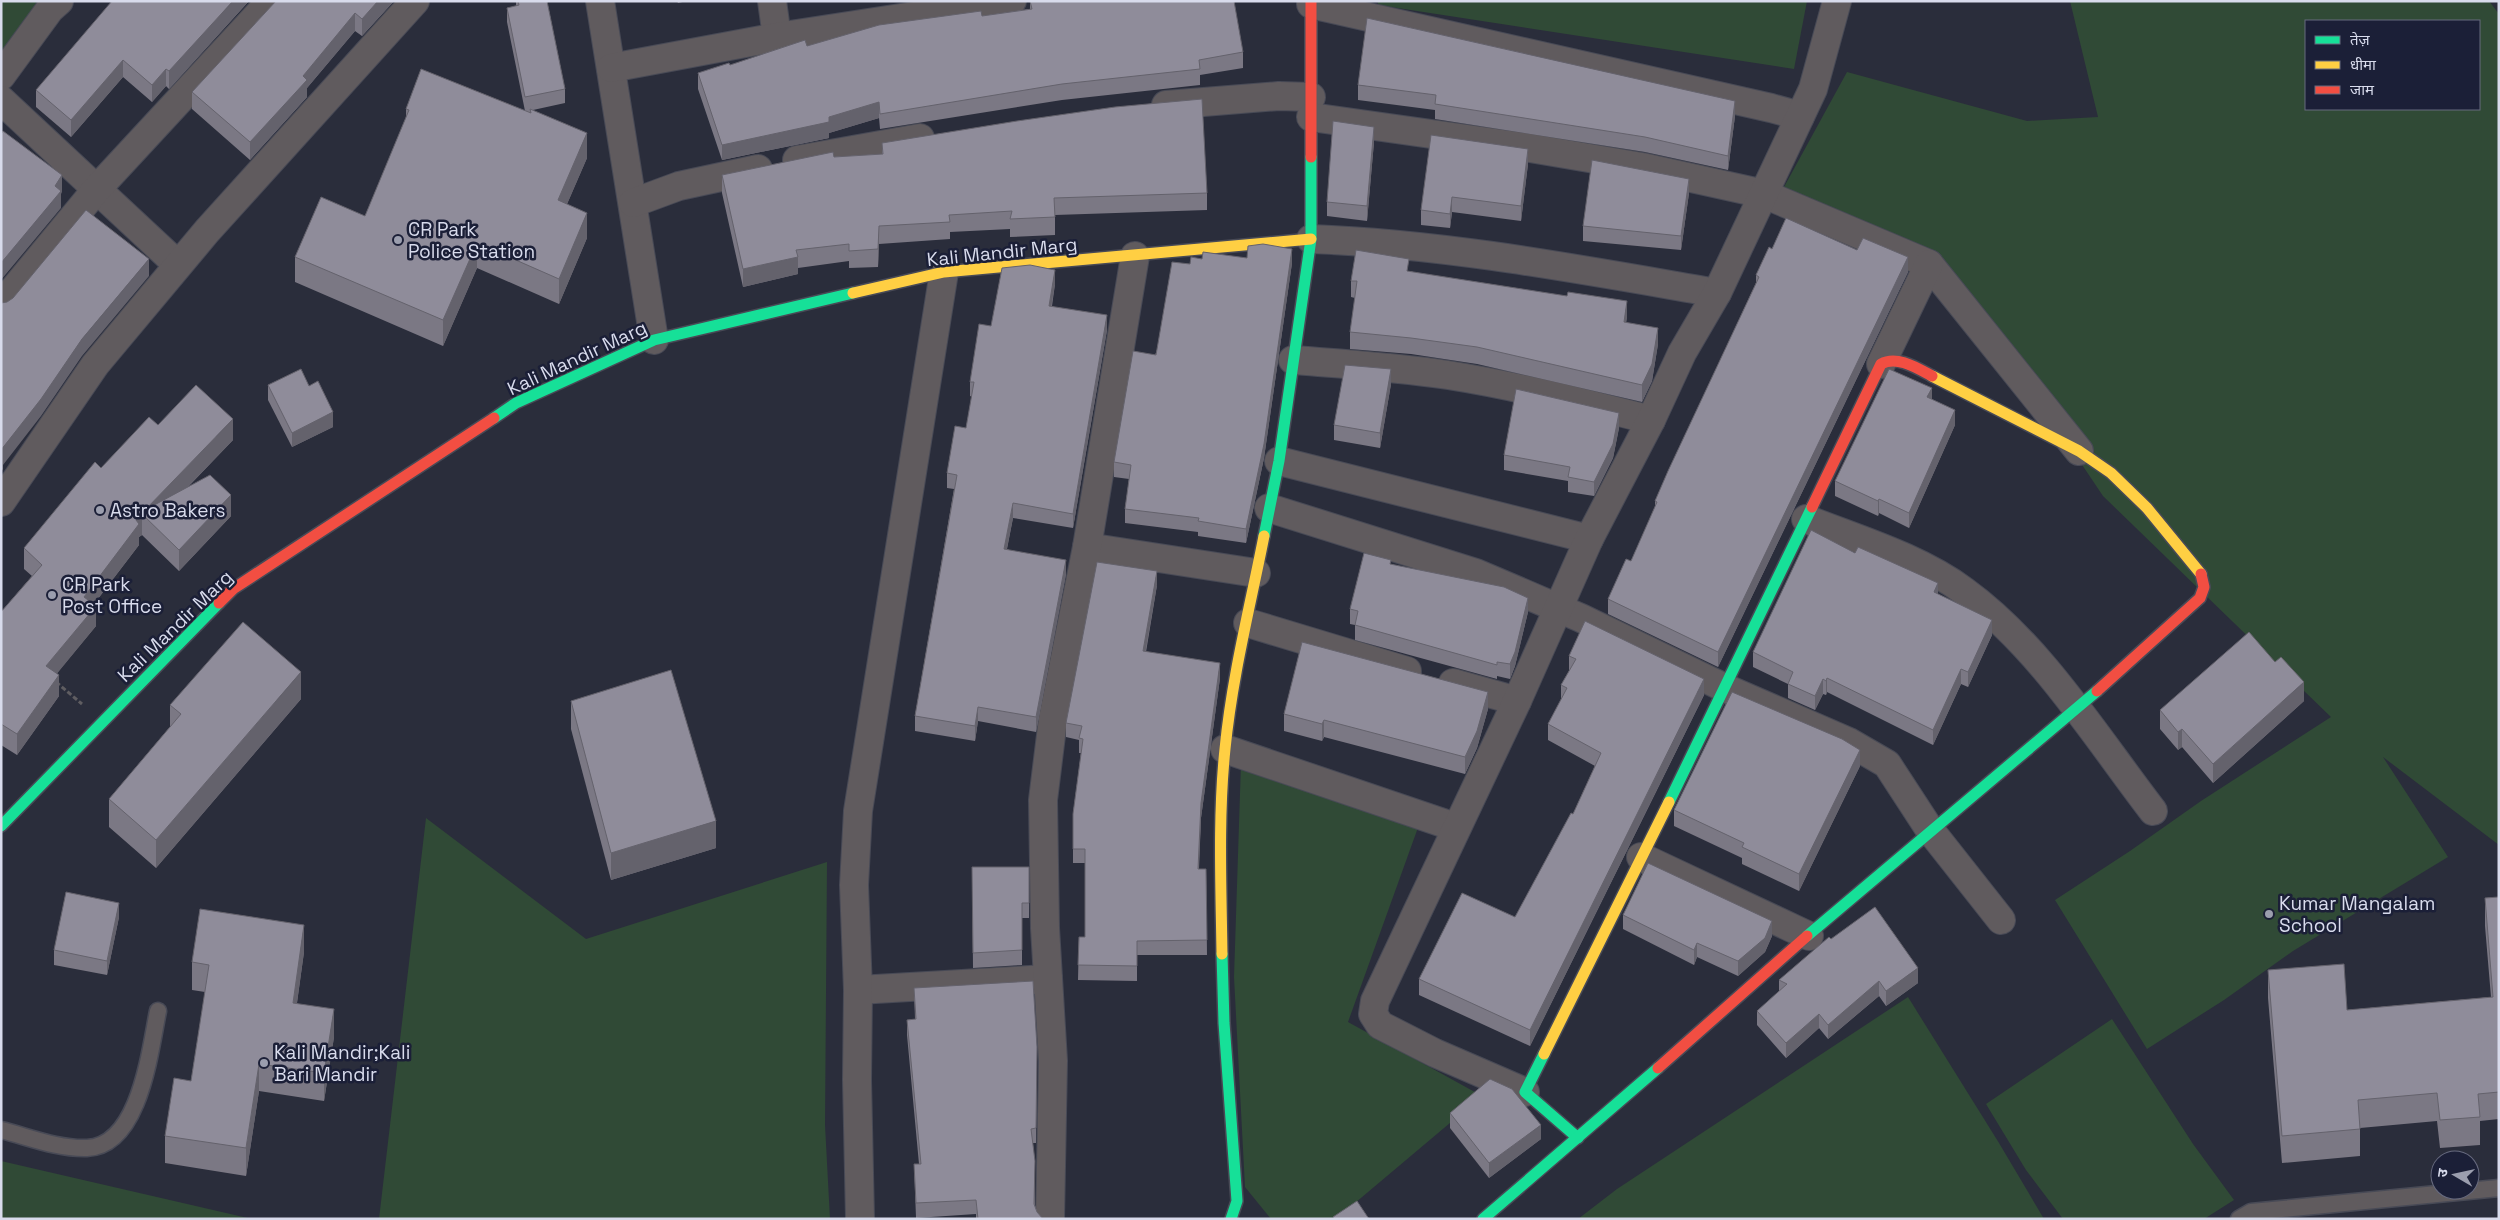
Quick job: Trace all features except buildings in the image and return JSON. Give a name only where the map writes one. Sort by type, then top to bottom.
[{"type":"street","points":[[1,305],[96,190],[271,1]]},
{"type":"street","points":[[1,502],[95,365],[178,266],[415,1]]},
{"type":"street","points":[[600,1],[654,340]]},
{"type":"street","points":[[772,1],[777,37]]},
{"type":"street","points":[[611,68],[777,37],[902,9],[1012,1]]},
{"type":"street","points":[[1578,1138],[1525,1092],[1435,1053],[1380,1025],[1373,1014],[1375,1000],[1516,701],[1589,539],[1652,420],[1682,353],[1717,293],[1764,194],[1813,88],[1837,1]]},
{"type":"street","points":[[1231,1219],[1236,1201],[1234,1127],[1224,1023],[1221,902],[1225,748],[1237,670],[1248,623],[1256,573],[1279,461],[1310,238],[1311,3],[1800,116]]},
{"type":"street","points":[[1,76],[51,4]]},
{"type":"street","points":[[1146,107],[1270,97],[1311,107],[1642,167],[1764,194],[1929,264],[2078,451]]},
{"type":"street","points":[[1,100],[178,266]]},
{"type":"street","points":[[633,203],[679,186],[824,155],[949,133]]},
{"type":"street","points":[[1310,238],[1373,241],[1483,255],[1717,293]]},
{"type":"street","name":"Kali Mandir Marg","points":[[1,826],[233,589],[516,404],[654,340],[944,272],[1135,256],[1310,238]]},
{"type":"street","points":[[1050,1219],[1053,1061],[1048,979],[1042,800],[1053,718],[1087,547],[1135,256]]},
{"type":"street","points":[[1525,1092],[1725,688],[1929,264]]},
{"type":"street","points":[[860,1219],[856,1080],[858,990],[854,884],[858,811],[944,272]]},
{"type":"street","points":[[1293,360],[1358,364],[1447,374],[1560,397],[1652,420]]},
{"type":"street","points":[[1483,1219],[1930,830],[2076,710],[2193,605],[2200,598],[2204,590],[2204,579],[2199,569],[2147,508],[2112,474],[2078,451],[1907,363],[1888,360],[1881,364]]},
{"type":"street","points":[[1279,461],[1589,539]]},
{"type":"street","points":[[1269,508],[1476,572],[1558,608],[1725,688],[1849,742],[1887,764],[1930,830],[2001,920]]},
{"type":"street","points":[[1806,519],[1919,564],[1963,590],[2005,624],[2076,710],[2152,811]]},
{"type":"street","points":[[1087,547],[1256,573]]},
{"type":"street","points":[[1248,623],[1380,664],[1516,701]]},
{"type":"street","points":[[1225,748],[1455,827]]},
{"type":"street","points":[[1641,857],[1809,936]]},
{"type":"street","points":[[858,990],[1048,979]]},
{"type":"lane","points":[[1,1130],[64,1147],[89,1148],[111,1140],[127,1122],[140,1092],[158,1012]]},
{"type":"lane","points":[[2239,1219],[2251,1212],[2499,1188]]},
{"type":"path","points":[[51,678],[104,721]]},
{"type":"green space","points":[[1,1],[44,1],[1,64]]},
{"type":"green space","points":[[1378,1],[1807,1],[1794,69],[1378,5]]},
{"type":"green space","points":[[2070,1],[2489,1],[2499,14],[2499,845],[2383,757],[2448,857],[2293,951],[2224,1000],[2147,1049],[2055,900],[2130,851],[2201,801],[2331,717],[2103,496],[1970,298],[1784,187],[1847,72],[2027,121],[2098,117]]},
{"type":"green space","points":[[1241,763],[1420,822],[1348,1022],[1482,1096],[1336,1219],[1271,1219],[1245,1187],[1234,977]]},
{"type":"green space","points":[[426,818],[586,939],[827,862],[825,1125],[830,1219],[379,1219]]},
{"type":"green space","points":[[1908,997],[2044,1219],[1578,1219],[1617,1189]]},
{"type":"green space","points":[[2112,1019],[2193,1144],[2234,1200],[2204,1219],[2063,1219],[2026,1170],[1986,1104]]},
{"type":"green space","points":[[1,1161],[252,1219],[1,1219]]},
{"type":"traffic: fast","points":[[1264,536],[1279,461],[1311,239],[1311,157]]},
{"type":"traffic: fast","points":[[494,418],[516,403],[654,340],[853,293]]},
{"type":"traffic: fast","points":[[1669,802],[1812,507]]},
{"type":"traffic: fast","points":[[1,826],[219,603]]},
{"type":"traffic: fast","points":[[1807,936],[2097,691]]},
{"type":"traffic: fast","points":[[1222,954],[1224,1023],[1237,1201],[1231,1219]]},
{"type":"traffic: fast","points":[[1544,1054],[1525,1092],[1578,1138]]},
{"type":"traffic: fast","points":[[1483,1219],[1658,1068]]},
{"type":"traffic: slow","points":[[853,293],[944,272],[1311,239]]},
{"type":"traffic: slow","points":[[1932,376],[2079,451],[2111,473],[2147,508],[2201,574]]},
{"type":"traffic: slow","points":[[1222,954],[1221,825],[1225,749],[1237,669],[1264,536]]},
{"type":"traffic: slow","points":[[1544,1054],[1669,802]]},
{"type":"traffic: jam","points":[[1311,1],[1311,157]]},
{"type":"traffic: jam","points":[[1812,507],[1881,364],[1894,361],[1900,362],[1913,366],[1932,376]]},
{"type":"traffic: jam","points":[[219,603],[233,589],[494,418]]},
{"type":"traffic: jam","points":[[2097,691],[2200,598],[2204,587],[2201,574]]},
{"type":"traffic: jam","points":[[1658,1068],[1807,936]]},
{"type":"place","name":"CR Park Police Station","points":[[398,240]]},
{"type":"place","name":"Astro Bakers","points":[[100,510]]},
{"type":"place","name":"CR Park Post Office","points":[[52,595]]},
{"type":"place","name":"Kumar Mangalam School","points":[[2269,914]]},
{"type":"place","name":"Kali Mandir;Kali Bari Mandir","points":[[264,1063]]}]
